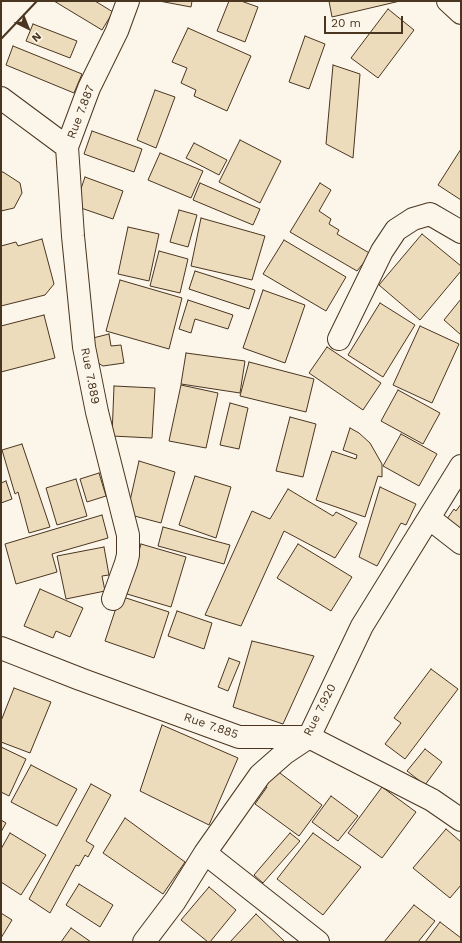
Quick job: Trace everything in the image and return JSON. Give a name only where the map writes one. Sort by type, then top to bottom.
[{"type":"street","name":"Rue 7.887","points":[[1,98],[67,147],[89,88],[117,31],[128,1]]},
{"type":"street","points":[[448,1],[461,13]]},
{"type":"street","name":"Rue 7.889","points":[[67,147],[73,236],[84,347],[97,412],[128,535],[128,556],[113,599]]},
{"type":"street","points":[[339,339],[382,251],[396,230],[413,219],[430,214],[461,232]]},
{"type":"street","name":"Rue 7.920","points":[[144,942],[175,901],[260,775],[285,753],[309,737],[362,626],[461,466]]},
{"type":"street","points":[[429,518],[461,543]]},
{"type":"street","name":"Rue 7.885","points":[[1,648],[80,679],[239,737],[309,737],[432,800],[461,820]]},
{"type":"street","points":[[206,853],[318,942]]},
{"type":"building","points":[[54,1],[95,1],[113,12],[102,30]]},
{"type":"building","points":[[159,1],[192,1],[191,7]]},
{"type":"building","points":[[229,1],[241,1],[258,7],[245,42],[217,31]]},
{"type":"building","points":[[329,1],[400,1],[332,17]]},
{"type":"building","points":[[388,9],[414,30],[378,78],[351,58]]},
{"type":"building","points":[[33,24],[77,41],[70,58],[26,41]]},
{"type":"building","points":[[188,28],[251,56],[227,111],[194,96],[196,90],[181,83],[187,68],[172,62]]},
{"type":"building","points":[[305,36],[325,44],[309,89],[289,82]]},
{"type":"building","points":[[13,46],[82,74],[74,93],[6,65]]},
{"type":"building","points":[[333,65],[360,74],[353,158],[326,144]]},
{"type":"building","points":[[155,90],[175,97],[156,148],[137,140]]},
{"type":"building","points":[[92,131],[142,149],[134,172],[84,154]]},
{"type":"building","points":[[240,140],[281,161],[260,203],[219,182]]},
{"type":"building","points":[[194,143],[227,160],[219,175],[186,158]]},
{"type":"building","points":[[461,149],[461,200],[438,185]]},
{"type":"building","points":[[160,153],[203,171],[191,198],[148,180]]},
{"type":"building","points":[[1,172],[20,183],[22,193],[14,208],[1,211]]},
{"type":"building","points":[[85,177],[123,191],[113,219],[75,206]]},
{"type":"building","points":[[200,183],[260,209],[253,225],[193,200]]},
{"type":"building","points":[[320,183],[331,190],[319,211],[331,219],[329,224],[339,230],[337,234],[371,254],[357,271],[290,232]]},
{"type":"building","points":[[179,210],[197,215],[188,247],[170,242]]},
{"type":"building","points":[[201,218],[265,236],[252,280],[191,266]]},
{"type":"building","points":[[128,227],[159,234],[149,281],[118,274]]},
{"type":"building","points":[[422,234],[461,266],[461,271],[420,320],[379,285]]},
{"type":"building","points":[[42,239],[54,284],[45,295],[1,306],[1,246],[16,242],[18,246]]},
{"type":"building","points":[[284,240],[346,277],[326,311],[263,274]]},
{"type":"building","points":[[159,251],[188,259],[180,293],[150,286]]},
{"type":"building","points":[[195,271],[255,290],[249,309],[189,289]]},
{"type":"building","points":[[120,280],[182,298],[169,349],[106,331]]},
{"type":"building","points":[[263,290],[305,305],[285,363],[243,348]]},
{"type":"building","points":[[461,299],[461,335],[444,320]]},
{"type":"building","points":[[188,300],[233,315],[228,329],[195,319],[191,333],[179,329]]},
{"type":"building","points":[[380,303],[415,325],[383,377],[348,355]]},
{"type":"building","points":[[44,315],[55,358],[1,372],[1,326]]},
{"type":"building","points":[[420,326],[459,344],[432,403],[393,385]]},
{"type":"building","points":[[109,334],[111,346],[121,345],[124,363],[103,366],[98,363],[93,338]]},
{"type":"building","points":[[327,347],[381,383],[363,410],[309,373]]},
{"type":"building","points":[[186,353],[245,361],[240,393],[181,384]]},
{"type":"building","points":[[249,362],[314,379],[306,412],[240,396]]},
{"type":"building","points":[[181,385],[218,393],[206,448],[169,441]]},
{"type":"building","points":[[114,386],[155,388],[152,438],[112,436]]},
{"type":"building","points":[[398,390],[440,413],[423,444],[381,421]]},
{"type":"building","points":[[230,403],[248,408],[239,449],[220,445]]},
{"type":"building","points":[[290,417],[316,424],[303,477],[276,471]]},
{"type":"building","points":[[350,428],[359,433],[370,443],[382,464],[382,477],[378,476],[365,517],[316,500],[332,451],[356,459],[357,455],[343,450]]},
{"type":"building","points":[[401,434],[437,454],[419,486],[383,466]]},
{"type":"building","points":[[22,444],[50,527],[29,533],[18,492],[15,494],[2,450]]},
{"type":"building","points":[[139,461],[175,472],[161,523],[127,514]]},
{"type":"building","points":[[99,473],[106,496],[87,502],[80,479]]},
{"type":"building","points":[[195,476],[231,487],[216,538],[179,525]]},
{"type":"building","points":[[76,479],[87,516],[57,525],[46,488]]},
{"type":"building","points":[[6,481],[12,499],[1,503],[1,483]]},
{"type":"building","points":[[380,487],[416,504],[406,525],[401,523],[377,566],[359,557]]},
{"type":"building","points":[[288,489],[333,516],[336,512],[357,523],[335,558],[284,531],[241,626],[205,615],[252,511],[270,519]]},
{"type":"building","points":[[461,504],[461,529],[447,519],[454,509],[456,511]]},
{"type":"building","points":[[102,515],[108,538],[52,554],[57,572],[16,584],[5,544]]},
{"type":"building","points":[[163,527],[230,545],[224,564],[158,546]]},
{"type":"building","points":[[141,544],[186,557],[171,607],[127,594]]},
{"type":"building","points":[[298,544],[352,577],[331,611],[277,578]]},
{"type":"building","points":[[104,547],[109,575],[102,576],[105,591],[66,599],[57,556]]},
{"type":"building","points":[[40,589],[83,608],[70,637],[56,631],[53,638],[24,626]]},
{"type":"building","points":[[120,596],[169,612],[154,658],[105,641]]},
{"type":"building","points":[[177,611],[212,623],[204,649],[168,636]]},
{"type":"building","points":[[252,641],[314,656],[283,724],[233,707]]},
{"type":"building","points":[[229,658],[240,662],[228,691],[218,687]]},
{"type":"building","points":[[431,669],[458,689],[405,759],[385,744],[401,723],[394,718]]},
{"type":"building","points":[[14,688],[51,702],[30,753],[1,742],[1,721]]},
{"type":"building","points":[[162,725],[238,758],[209,825],[140,791]]},
{"type":"building","points":[[1,747],[26,759],[9,796],[1,792]]},
{"type":"building","points":[[425,749],[442,762],[425,785],[407,771]]},
{"type":"building","points":[[31,765],[77,789],[57,826],[11,802]]},
{"type":"building","points":[[276,770],[322,805],[299,836],[255,804],[267,787],[265,785]]},
{"type":"building","points":[[91,784],[111,795],[86,841],[94,846],[88,857],[85,855],[79,866],[76,865],[50,913],[29,899]]},
{"type":"building","points":[[382,787],[416,812],[382,858],[348,833]]},
{"type":"building","points":[[331,796],[358,816],[338,841],[312,822]]},
{"type":"building","points":[[125,818],[185,862],[163,894],[103,853]]},
{"type":"building","points":[[1,820],[6,823],[1,832]]},
{"type":"building","points":[[446,829],[461,842],[461,885],[450,898],[413,868]]},
{"type":"building","points":[[10,833],[46,855],[21,895],[1,882],[1,849]]},
{"type":"building","points":[[290,833],[300,841],[263,883],[254,875]]},
{"type":"building","points":[[313,833],[361,867],[323,915],[277,879]]},
{"type":"building","points":[[79,884],[113,905],[100,927],[66,905]]},
{"type":"building","points":[[209,887],[236,910],[210,942],[208,942],[181,920]]},
{"type":"building","points":[[414,905],[435,921],[418,942],[384,942]]},
{"type":"building","points":[[1,913],[12,920],[1,938]]},
{"type":"building","points":[[256,914],[285,942],[230,942]]},
{"type":"building","points":[[440,922],[461,938],[461,942],[425,942]]},
{"type":"building","points":[[71,928],[91,942],[61,942]]},
{"type":"wall","points":[[1,39],[37,1]]}]
